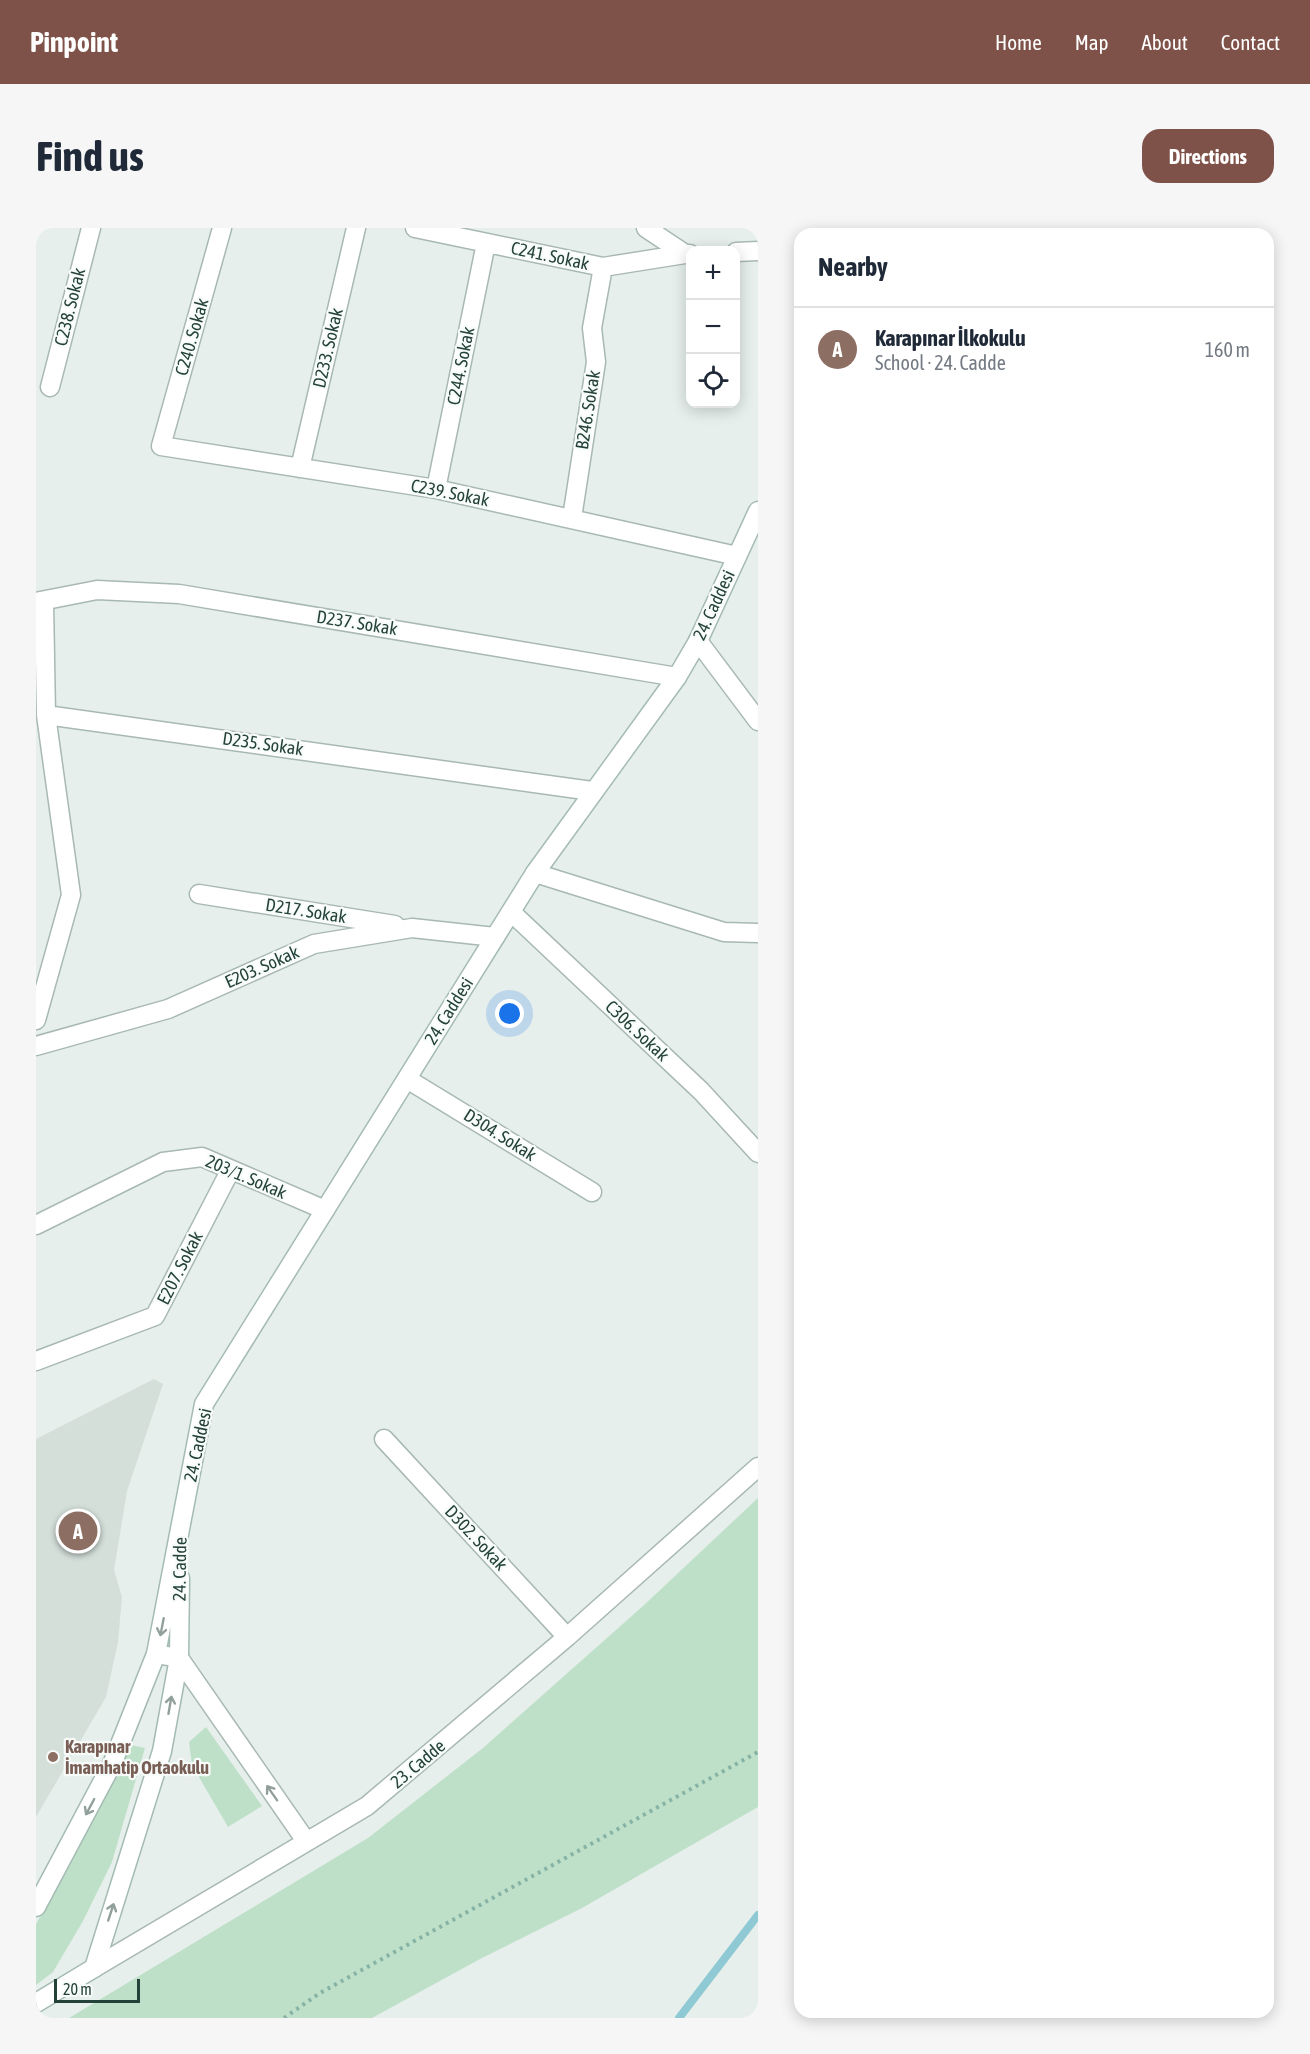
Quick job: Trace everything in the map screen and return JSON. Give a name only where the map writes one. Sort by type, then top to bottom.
[{"type":"street","name":"C238. Sokak","points":[[50,387],[91,228]]},
{"type":"street","name":"C240. Sokak","points":[[161,446],[222,228]]},
{"type":"street","name":"D233. Sokak","points":[[300,468],[356,228]]},
{"type":"street","name":"C241. Sokak","points":[[415,228],[603,267],[686,254]]},
{"type":"street","points":[[646,228],[686,253]]},
{"type":"street","name":"C244. Sokak","points":[[436,489],[486,243]]},
{"type":"street","points":[[740,252],[758,251]]},
{"type":"street","name":"B246. Sokak","points":[[572,518],[596,362],[592,328],[603,267]]},
{"type":"street","name":"C239. Sokak","points":[[161,446],[436,489],[736,556]]},
{"type":"street","name":"24. Caddesi","points":[[182,1528],[204,1404],[535,873],[592,791],[677,677],[698,641],[758,512]]},
{"type":"street","name":"D237. Sokak","points":[[40,602],[97,590],[179,594],[677,677]]},
{"type":"street","points":[[36,1020],[71,895],[46,715],[40,602]]},
{"type":"street","points":[[698,641],[758,721]]},
{"type":"street","name":"D235. Sokak","points":[[46,715],[592,791]]},
{"type":"street","points":[[535,873],[724,932],[758,933]]},
{"type":"street","name":"D217. Sokak","points":[[199,894],[412,928]]},
{"type":"street","name":"C306. Sokak","points":[[511,912],[701,1091],[758,1153]]},
{"type":"street","name":"E203. Sokak","points":[[36,1046],[168,1009],[314,944],[412,928],[495,938]]},
{"type":"street","name":"D304. Sokak","points":[[407,1078],[592,1192]]},
{"type":"street","name":"203/1. Sokak","points":[[36,1225],[163,1162],[201,1157],[325,1210]]},
{"type":"street","name":"E207. Sokak","points":[[36,1361],[155,1316],[230,1171]]},
{"type":"street","name":"D302. Sokak","points":[[384,1439],[567,1637]]},
{"type":"street","name":"23. Cadde","points":[[36,2003],[368,1806],[567,1637],[758,1467]]},
{"type":"street","name":"24. Cadde","points":[[36,1907],[113,1762],[156,1654],[182,1528]]},
{"type":"street","name":"24. Cadde","points":[[94,1968],[162,1750],[179,1658],[182,1528]]},
{"type":"street","points":[[156,1654],[179,1658],[306,1841]]},
{"type":"path","points":[[284,2018],[320,1993],[389,1954],[758,1752]]},
{"type":"shaded area","points":[[154,1379],[163,1384],[127,1491],[114,1570],[122,1597],[118,1642],[106,1697],[36,1817],[36,1439]]},
{"type":"green space","points":[[758,1498],[758,1807],[582,1908],[482,1958],[372,2018],[69,2018],[368,1838],[483,1748],[643,1606]]},
{"type":"green space","points":[[206,1727],[262,1806],[228,1827],[192,1765],[189,1742]]},
{"type":"green space","points":[[131,1745],[145,1748],[112,1862],[83,1921],[53,1972],[36,1985],[36,1924],[70,1865]]},
{"type":"waterway","points":[[679,2018],[758,1915]]},
{"type":"place","name":"Karapınar İlkokulu","points":[[78,1531]]},
{"type":"place","name":"Karapınar İmamhatip Ortaokulu","points":[[53,1757]]}]
